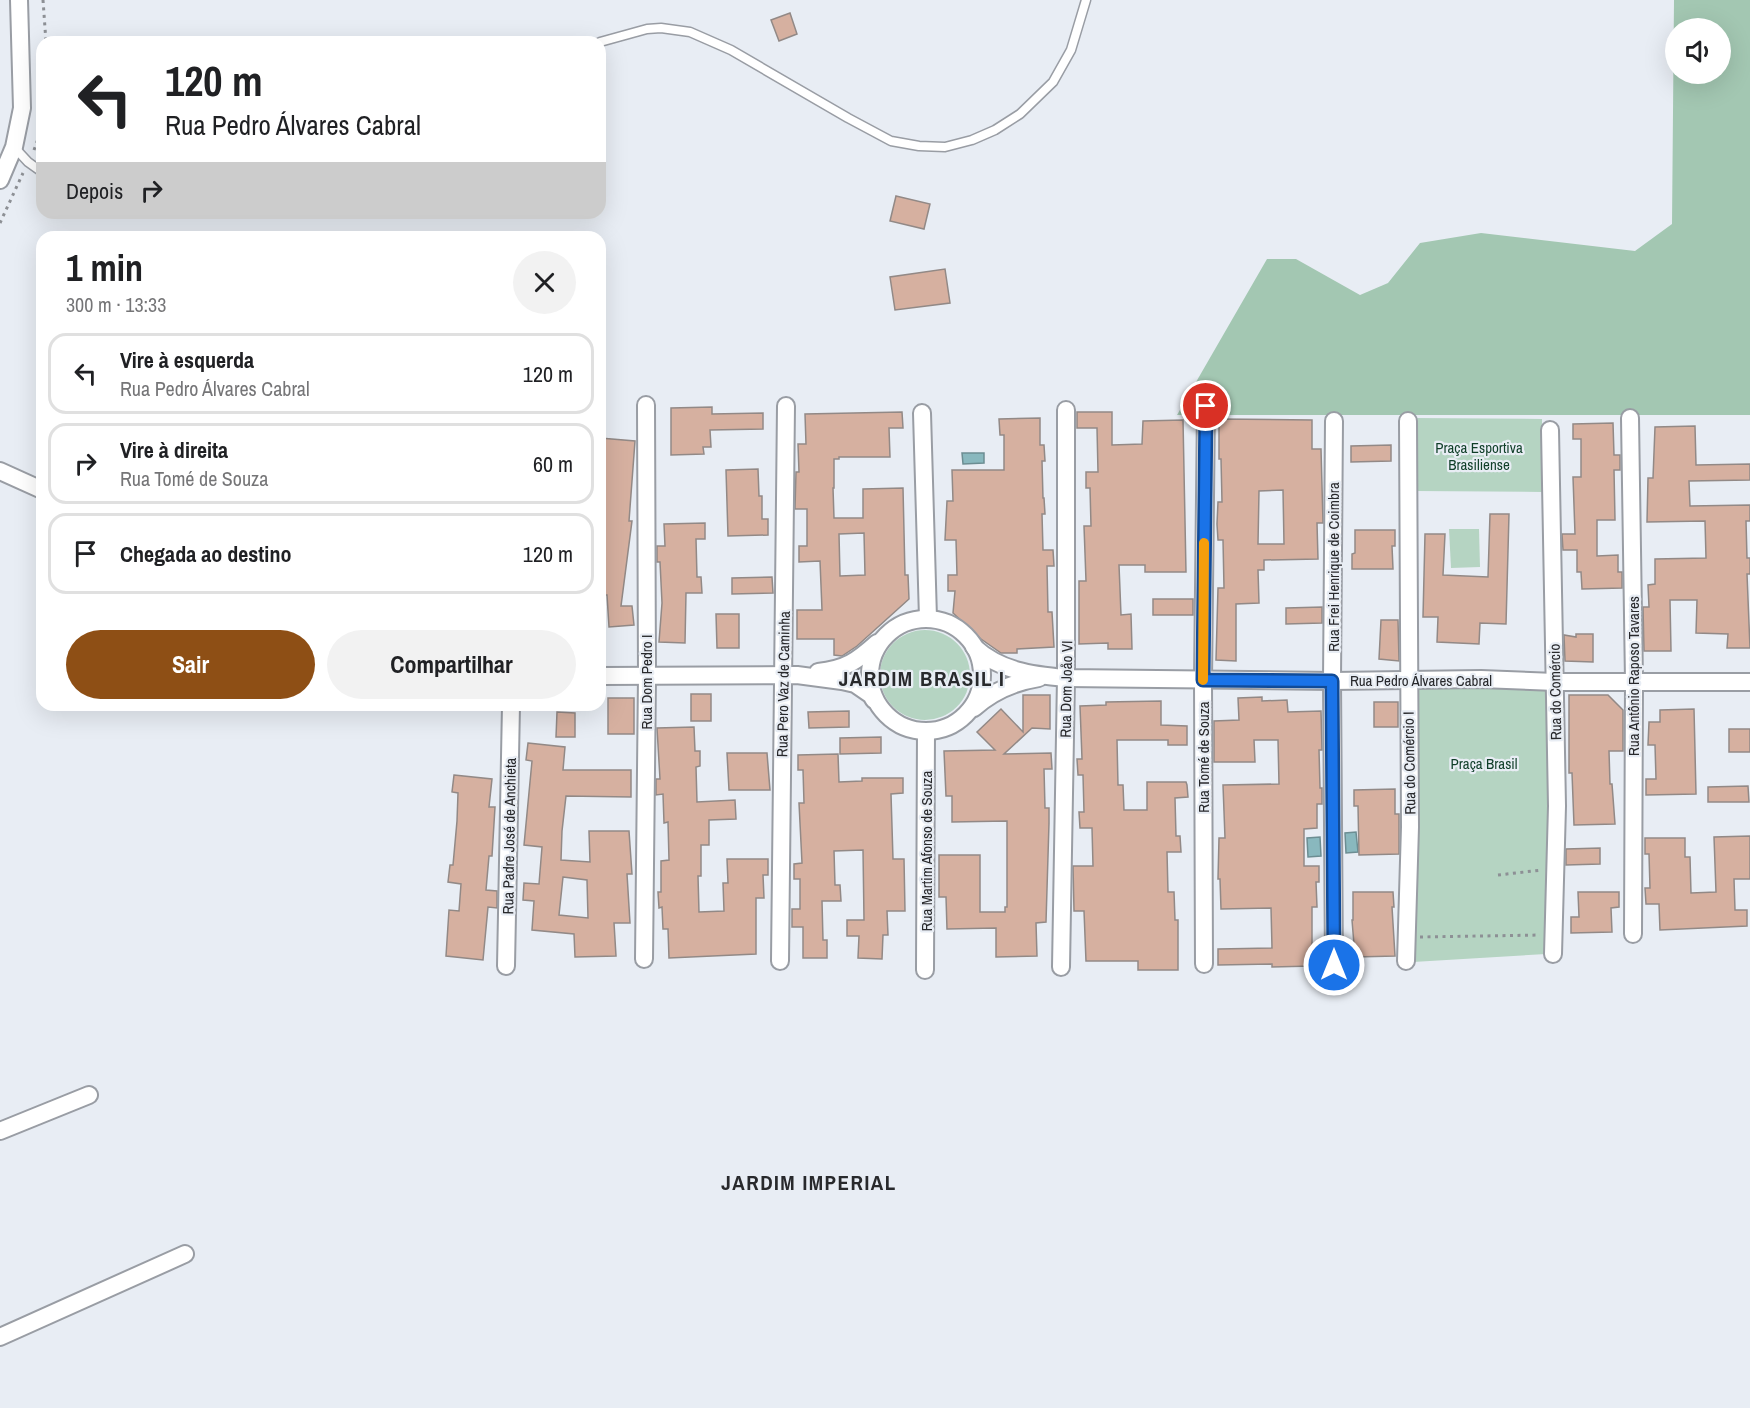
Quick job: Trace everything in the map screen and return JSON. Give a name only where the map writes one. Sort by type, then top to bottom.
[{"type":"street","points":[[0,180],[7,144],[22,108],[19,0]]},
{"type":"street","name":"Rua Dom Pedro I","points":[[644,959],[647,676],[646,405]]},
{"type":"street","name":"Rua Pero Vaz de Caminha","points":[[780,961],[790,675],[786,406]]},
{"type":"street","name":"Rua Tomé de Souza","points":[[1204,964],[1203,680],[1206,406]]},
{"type":"street","name":"Rua Dom Joåo VI","points":[[1061,967],[1061,677],[1066,410]]},
{"type":"street","points":[[922,413],[928,618]]},
{"type":"street","name":"Rua Antônio Raposo Tavares","points":[[1630,418],[1634,681],[1633,934]]},
{"type":"street","name":"Rua Frei Henrique de Coimbra","points":[[1334,421],[1332,681],[1334,965]]},
{"type":"street","name":"Rua do Comércio I","points":[[1406,961],[1410,827],[1408,421]]},
{"type":"street","name":"Rua do Comércio","points":[[1550,430],[1557,806],[1553,954]]},
{"type":"street","points":[[0,471],[36,487]]},
{"type":"street","points":[[606,676],[790,675],[842,681],[855,684],[872,695],[883,712],[900,725],[926,732],[946,728],[964,717],[974,705],[982,681],[980,658],[974,646],[956,627],[928,618],[902,624],[844,668],[790,675]]},
{"type":"street","points":[[877,703],[870,683],[870,665],[875,649],[887,634]]},
{"type":"street","name":"Rua Pedro Álvares Cabral","points":[[974,646],[994,663],[1003,667],[1061,677],[1332,681],[1480,679],[1555,682],[1750,682]]},
{"type":"street","name":"Rua Pedro Álvares Cabral","points":[[964,717],[987,697],[1011,684],[1061,677]]},
{"type":"street","name":"Rua Padre José de Anchieta","points":[[506,966],[511,711]]},
{"type":"street","name":"Rua Martim Afonso de Souza","points":[[925,970],[926,732]]},
{"type":"street","points":[[0,1131],[88,1095]]},
{"type":"street","points":[[0,1337],[185,1254]]},
{"type":"lane","points":[[606,40],[647,29],[662,28],[690,32],[731,50],[891,141],[919,146],[945,147],[972,140],[996,130],[1020,114],[1053,82],[1071,50],[1086,0]]},
{"type":"lane","points":[[7,144],[36,168]]},
{"type":"path","points":[[43,0],[46,36]]},
{"type":"path","points":[[0,223],[36,143]]},
{"type":"path","points":[[1498,875],[1556,868]]},
{"type":"path","points":[[1407,937],[1554,934]]},
{"type":"green space","points":[[1674,0],[1750,0],[1750,415],[1177,415],[1267,259],[1296,259],[1360,295],[1388,283],[1420,243],[1481,233],[1635,251],[1672,224],[1673,84],[1731,84],[1731,18],[1674,18]]},
{"type":"green space","name":"Praça Esportiva Brasiliense","points":[[1415,418],[1542,419],[1542,492],[1415,491]]},
{"type":"green space","points":[[1449,529],[1479,529],[1480,567],[1451,568]]},
{"type":"green space","points":[[916,630],[934,630],[950,637],[963,650],[970,666],[970,684],[963,700],[950,713],[934,720],[916,720],[900,713],[887,700],[880,684],[880,666],[887,650],[900,637]]},
{"type":"green space","name":"Praça Brasil","points":[[1492,686],[1551,687],[1546,954],[1413,962],[1413,689]]},
{"type":"water","points":[[962,453],[984,453],[984,463],[963,464]]},
{"type":"water","points":[[1356,832],[1358,852],[1346,853],[1345,833]]},
{"type":"water","points":[[1320,837],[1321,856],[1308,857],[1307,838]]},
{"type":"building","points":[[790,13],[797,34],[779,41],[771,20]]},
{"type":"building","points":[[896,196],[930,204],[924,229],[890,221]]},
{"type":"building","points":[[945,269],[950,303],[895,310],[890,277]]},
{"type":"building","points":[[712,407],[712,414],[763,413],[763,429],[710,430],[711,447],[703,447],[704,454],[671,455],[671,408]]},
{"type":"building","points":[[902,412],[903,428],[889,428],[890,457],[839,457],[839,459],[834,459],[834,518],[863,518],[863,489],[903,488],[905,575],[908,575],[909,599],[857,646],[842,656],[834,655],[834,639],[797,639],[797,610],[822,610],[820,561],[799,562],[799,546],[807,546],[807,509],[795,509],[796,472],[799,472],[798,444],[806,444],[805,414]],"holes":[[[864,533],[865,575],[840,576],[839,534]]]},
{"type":"building","points":[[1077,412],[1112,412],[1112,445],[1142,444],[1143,421],[1183,420],[1186,572],[1145,572],[1145,565],[1119,565],[1121,615],[1131,614],[1132,649],[1108,649],[1108,643],[1079,644],[1079,581],[1086,581],[1084,526],[1091,526],[1090,488],[1086,488],[1086,472],[1098,472],[1097,428],[1077,428]]},
{"type":"building","points":[[1040,418],[1040,445],[1044,445],[1045,461],[1042,461],[1045,514],[1042,514],[1043,550],[1053,550],[1054,566],[1047,566],[1048,612],[1052,612],[1054,647],[1017,649],[1017,653],[1001,653],[981,639],[953,613],[955,591],[948,591],[948,575],[957,575],[956,540],[945,540],[947,501],[953,501],[952,470],[1004,470],[1004,435],[1000,435],[999,419]]},
{"type":"building","points":[[1219,419],[1312,420],[1312,449],[1321,449],[1323,523],[1317,523],[1318,559],[1264,560],[1264,570],[1258,570],[1259,603],[1236,604],[1236,661],[1216,660],[1218,588],[1224,588],[1223,540],[1218,540],[1217,524],[1218,502],[1222,502],[1221,459],[1219,459]],"holes":[[[1283,490],[1284,544],[1258,544],[1259,491]]]},
{"type":"building","points":[[1613,423],[1614,455],[1620,455],[1620,470],[1614,470],[1615,520],[1597,520],[1597,556],[1618,555],[1618,572],[1622,572],[1622,588],[1582,589],[1581,572],[1577,572],[1577,550],[1563,550],[1562,534],[1575,534],[1573,477],[1581,477],[1581,439],[1573,439],[1573,424]]},
{"type":"building","points":[[1695,426],[1696,465],[1750,464],[1750,480],[1689,481],[1690,506],[1750,505],[1750,521],[1746,521],[1747,558],[1750,558],[1750,574],[1747,574],[1750,648],[1727,648],[1728,634],[1696,633],[1697,600],[1670,600],[1671,651],[1644,651],[1643,607],[1649,607],[1648,585],[1655,584],[1655,559],[1706,558],[1705,521],[1647,522],[1648,478],[1653,478],[1655,427]]},
{"type":"building","points":[[606,439],[635,441],[629,521],[632,521],[621,606],[632,606],[634,625],[609,627]]},
{"type":"building","points":[[1391,445],[1391,461],[1351,462],[1351,446]]},
{"type":"building","points":[[758,469],[759,496],[762,496],[762,519],[768,519],[768,535],[728,536],[726,470]]},
{"type":"building","points":[[1490,514],[1509,514],[1506,624],[1480,623],[1479,644],[1437,642],[1438,617],[1423,617],[1425,534],[1445,534],[1443,575],[1488,577]]},
{"type":"building","points":[[705,523],[705,539],[696,539],[697,577],[701,577],[702,593],[686,593],[685,643],[659,642],[662,603],[657,546],[665,546],[664,524]]},
{"type":"building","points":[[1355,530],[1395,530],[1395,546],[1392,546],[1393,569],[1352,569]]},
{"type":"building","points":[[772,577],[773,593],[732,594],[732,578]]},
{"type":"building","points":[[1153,599],[1193,599],[1193,615],[1153,615]]},
{"type":"building","points":[[1322,607],[1322,623],[1286,624],[1286,608]]},
{"type":"building","points":[[716,614],[739,614],[739,648],[717,648]]},
{"type":"building","points":[[1381,620],[1398,620],[1399,661],[1379,659]]},
{"type":"building","points":[[1576,634],[1593,634],[1593,662],[1565,661],[1564,635],[1576,637]]},
{"type":"building","points":[[691,694],[711,694],[711,721],[691,721]]},
{"type":"building","points":[[1023,695],[1050,695],[1050,729],[1032,728],[1004,754],[1051,753],[1052,769],[1044,769],[1045,808],[1049,808],[1046,922],[1036,923],[1037,956],[996,957],[996,928],[947,929],[946,897],[939,897],[939,855],[980,855],[980,912],[1005,912],[1005,907],[1007,907],[1007,821],[952,822],[952,796],[946,796],[944,751],[995,750],[977,732],[1001,709],[1023,732]]},
{"type":"building","points":[[1569,695],[1608,695],[1623,710],[1623,751],[1609,751],[1615,824],[1574,825],[1572,773],[1569,773]]},
{"type":"building","points":[[1262,697],[1262,701],[1287,700],[1288,712],[1321,711],[1322,750],[1319,750],[1322,804],[1317,804],[1317,828],[1304,829],[1304,866],[1319,866],[1319,882],[1316,882],[1317,907],[1312,907],[1312,966],[1218,965],[1218,949],[1272,948],[1271,908],[1221,909],[1220,879],[1218,879],[1219,838],[1225,838],[1223,785],[1279,784],[1278,740],[1254,740],[1255,762],[1214,762],[1214,721],[1239,720],[1238,698]]},
{"type":"building","points":[[608,698],[634,698],[634,734],[608,734]]},
{"type":"building","points":[[1161,701],[1161,725],[1187,726],[1187,745],[1168,745],[1168,740],[1117,740],[1118,785],[1123,785],[1124,810],[1147,810],[1147,782],[1186,782],[1187,785],[1188,797],[1175,798],[1176,836],[1180,836],[1181,852],[1167,852],[1168,892],[1174,892],[1175,920],[1178,920],[1178,970],[1138,970],[1138,961],[1086,961],[1084,911],[1074,911],[1073,866],[1093,866],[1092,828],[1080,828],[1079,812],[1084,812],[1083,775],[1078,775],[1077,759],[1082,759],[1080,706],[1106,705],[1106,702]]},
{"type":"building","points":[[1374,702],[1398,702],[1398,727],[1374,727]]},
{"type":"building","points":[[1694,709],[1696,794],[1646,795],[1646,779],[1656,779],[1655,745],[1648,745],[1649,722],[1660,722],[1660,710]]},
{"type":"building","points":[[849,711],[849,727],[809,728],[808,712]]},
{"type":"building","points":[[557,712],[575,713],[575,737],[556,737]]},
{"type":"building","points":[[694,727],[695,751],[700,751],[700,766],[696,767],[697,802],[735,800],[736,819],[709,820],[709,845],[701,845],[701,876],[698,876],[699,912],[724,911],[723,883],[728,883],[727,859],[768,859],[768,875],[763,875],[764,898],[756,898],[756,954],[669,958],[668,929],[663,929],[662,907],[659,908],[658,892],[661,892],[661,861],[669,860],[668,822],[664,823],[663,794],[656,795],[656,779],[660,779],[657,728]]},
{"type":"building","points":[[1729,729],[1750,729],[1750,752],[1729,752]]},
{"type":"building","points":[[881,737],[881,753],[840,754],[840,738]]},
{"type":"building","points":[[528,743],[565,747],[563,770],[631,770],[631,797],[566,796],[562,831],[561,860],[590,862],[589,831],[629,831],[632,874],[627,874],[630,923],[614,923],[616,956],[575,957],[574,934],[532,930],[534,901],[523,900],[524,883],[539,884],[542,847],[524,845],[532,761],[526,760]],"holes":[[[563,877],[587,880],[588,918],[559,915]]]},
{"type":"building","points":[[727,753],[767,753],[770,790],[729,790]]},
{"type":"building","points":[[838,754],[839,782],[862,781],[862,778],[903,778],[903,793],[891,794],[893,859],[904,859],[905,911],[887,911],[888,935],[883,935],[882,959],[858,958],[859,936],[847,936],[847,920],[864,920],[863,850],[834,851],[835,885],[840,885],[841,901],[822,901],[823,940],[827,940],[827,958],[803,958],[803,927],[792,927],[792,909],[800,909],[800,879],[794,879],[794,864],[802,863],[799,803],[804,803],[803,770],[798,770],[798,755]]},
{"type":"building","points":[[454,775],[492,779],[489,807],[495,807],[492,856],[489,856],[486,890],[497,891],[497,908],[488,907],[483,960],[446,956],[449,910],[459,911],[461,884],[448,882],[450,865],[453,865],[457,821],[458,793],[452,792]]},
{"type":"building","points":[[1748,786],[1749,802],[1708,802],[1708,787]]},
{"type":"building","points":[[1395,789],[1395,814],[1399,814],[1399,854],[1359,855],[1358,806],[1354,806],[1354,790]]},
{"type":"building","points":[[1750,836],[1750,879],[1734,879],[1735,910],[1747,910],[1747,926],[1660,930],[1659,904],[1646,904],[1645,888],[1650,888],[1649,854],[1645,854],[1645,838],[1685,838],[1685,857],[1690,857],[1691,893],[1716,892],[1714,837]]},
{"type":"building","points":[[1600,848],[1600,864],[1566,865],[1566,849]]},
{"type":"building","points":[[1353,892],[1393,892],[1395,956],[1355,957],[1352,920]]},
{"type":"building","points":[[1578,892],[1619,892],[1619,907],[1611,908],[1612,932],[1571,933],[1571,917],[1579,917]]},
{"type":"slow traffic","points":[[1203,680],[1204,543]]},
{"type":"district","name":"JARDIM BRASIL I","points":[[922,678]]},
{"type":"district","name":"JARDIM IMPERIAL","points":[[809,1182]]},
{"type":"route","points":[[1206,406],[1203,680],[1332,681],[1334,965]]}]
